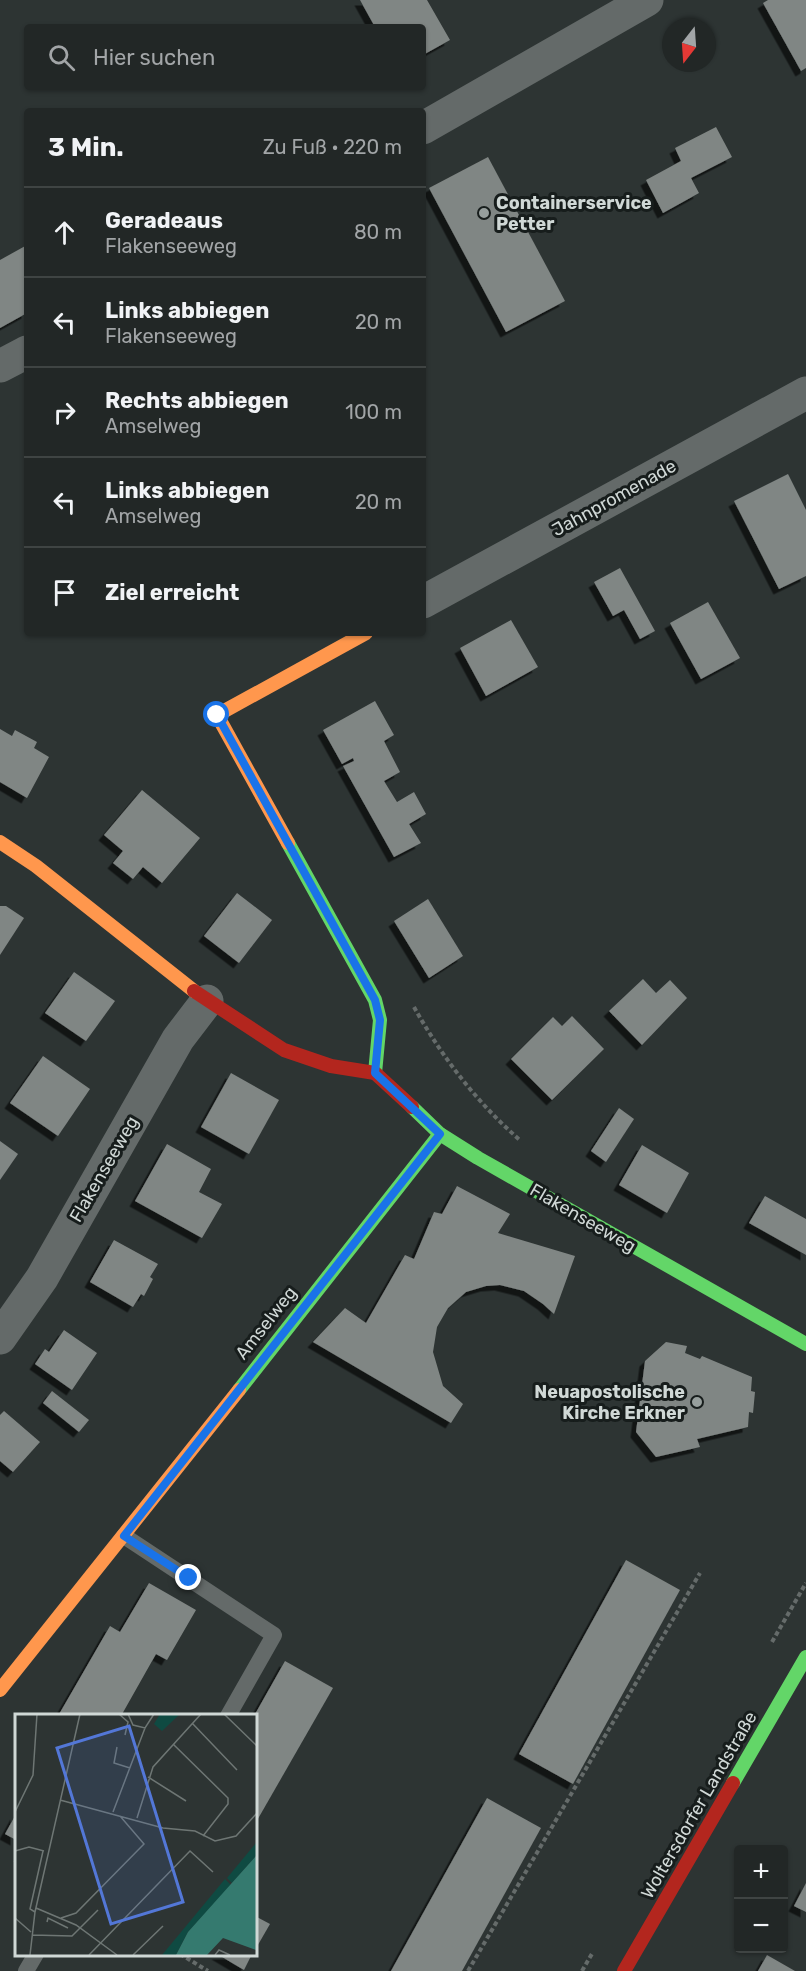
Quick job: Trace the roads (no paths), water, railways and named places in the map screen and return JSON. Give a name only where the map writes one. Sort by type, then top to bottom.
[{"type":"street","points":[[426,126],[647,0]]},
{"type":"street","points":[[0,366],[24,354]]},
{"type":"street","name":"Jahnpromenade","points":[[426,600],[806,393]]},
{"type":"street","points":[[0,842],[36,866],[207,1001],[284,1050],[331,1066],[375,1073],[380,1020],[375,1000],[217,715],[361,636]]},
{"type":"street","name":"Flakenseeweg","points":[[0,1338],[42,1278],[178,1039],[207,1001]]},
{"type":"street","name":"Flakenseeweg","points":[[375,1073],[440,1134],[478,1158],[806,1344]]},
{"type":"street","name":"Amselweg","points":[[0,1690],[440,1134]]},
{"type":"street","name":"Woltersdorfer Landstraße","points":[[624,1971],[806,1657]]},
{"type":"lane","points":[[124,1536],[274,1635],[229,1714]]},
{"type":"lane","points":[[26,1971],[35,1956]]},
{"type":"place","name":"Containerservice Petter","points":[[484,213]]},
{"type":"place","name":"Neuapostolische Kirche Erkner","points":[[697,1402]]}]
